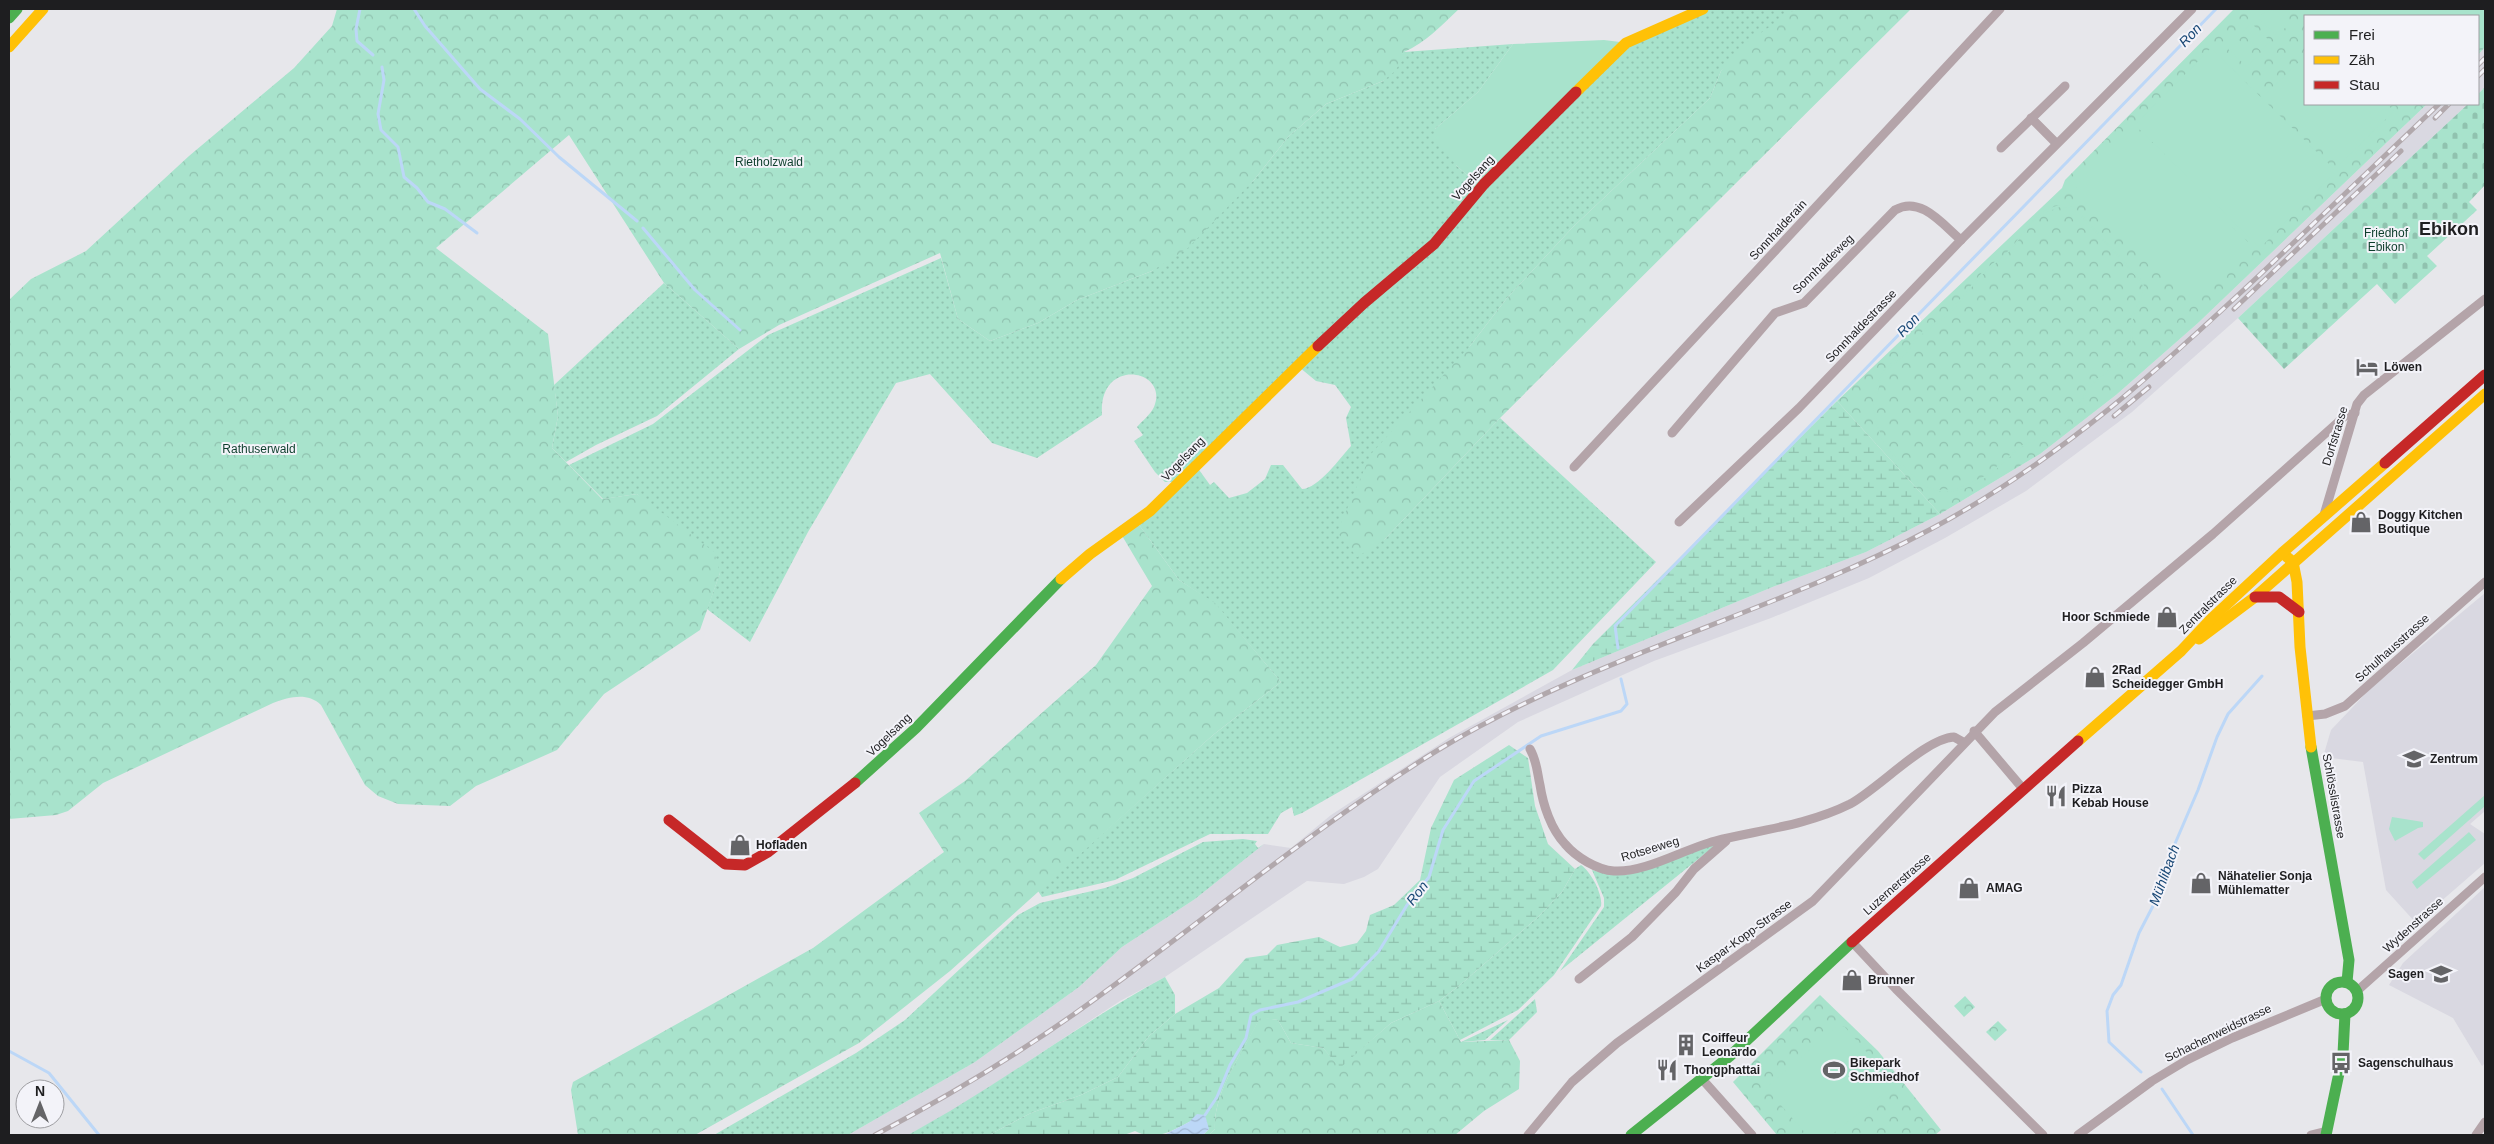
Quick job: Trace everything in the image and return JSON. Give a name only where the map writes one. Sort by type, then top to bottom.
[{"type":"main road","points":[[9,18],[17,9]]},
{"type":"main road","points":[[9,47],[43,9]]},
{"type":"main road","name":"Vogelsang","points":[[669,820],[725,864],[745,865],[756,860],[796,832],[877,765],[916,728],[1047,591],[1090,554],[1150,511],[1336,329],[1434,244],[1484,184],[1626,43],[1703,9]]},
{"type":"main road","name":"Zentralstrasse","points":[[2181,651],[2211,619],[2282,553],[2485,375]]},
{"type":"main road","name":"Zentralstrasse","points":[[2181,651],[2216,628],[2255,597],[2485,394]]},
{"type":"main road","points":[[2282,553],[2293,562]]},
{"type":"main road","name":"Schlösslistrasse","points":[[2293,562],[2297,582],[2307,716],[2349,960],[2347,982]]},
{"type":"main road","points":[[2255,597],[2275,596],[2299,612]]},
{"type":"main road","name":"Luzernerstrasse","points":[[1631,1135],[1730,1056],[1778,1008],[2181,651]]},
{"type":"main road","points":[[2347,982],[2357,991],[2358,1003],[2355,1008],[2344,1014],[2335,1012],[2326,999],[2330,988],[2335,984],[2347,982]]},
{"type":"main road","points":[[2326,1133],[2343,1054],[2344,1014]]},
{"type":"street","name":"Sonnhalderain","points":[[1574,467],[2000,9]]},
{"type":"street","name":"Sonnhaldestrasse","points":[[1679,522],[1799,408],[1960,240],[2192,9]]},
{"type":"street","points":[[2001,148],[2064,86]]},
{"type":"street","points":[[2031,118],[2056,143]]},
{"type":"street","name":"Sonnhaldeweg","points":[[1672,432],[1775,314],[1804,303],[1895,210],[1910,205],[1923,207],[1960,240]]},
{"type":"street","name":"Dorfstrasse","points":[[2323,518],[2357,404],[2364,395],[2485,299]]},
{"type":"street","name":"Kaspar-Kopp-Strasse","points":[[1528,1135],[1572,1082],[1617,1043],[1813,901],[1974,731],[2213,534],[2345,416],[2355,413]]},
{"type":"street","name":"Schulhausstrasse","points":[[2307,716],[2325,714],[2345,706],[2485,582]]},
{"type":"street","points":[[1974,731],[2024,790]]},
{"type":"street","name":"Rotseeweg","points":[[1530,749],[1537,763],[1544,804],[1556,831],[1576,854],[1601,868],[1613,871],[1637,868],[1731,838],[1828,814],[1868,793],[1934,742],[1954,737],[1963,742]]},
{"type":"street","name":"Rotseeweg","points":[[1579,978],[1632,937],[1676,892],[1694,869],[1731,838]]},
{"type":"street","name":"Wydenstrasse","points":[[2357,991],[2485,877]]},
{"type":"street","points":[[1853,943],[1896,990],[2043,1135]]},
{"type":"street","name":"Schachenweidstrasse","points":[[2078,1135],[2152,1081],[2187,1060],[2232,1038],[2326,999]]},
{"type":"street","points":[[1702,1079],[1752,1135]]},
{"type":"street","points":[[2476,1135],[2485,1122]]},
{"type":"street","points":[[2311,1135],[2326,1133]]},
{"type":"shaded area","points":[[2485,47],[2485,87],[2479,93],[2479,54]]},
{"type":"shaded area","points":[[2426,105],[2467,105],[2238,318],[2132,412],[2026,491],[1945,538],[1869,578],[1771,618],[1654,661],[1518,722],[1440,777],[1378,869],[1364,877],[1344,884],[1307,881],[1165,977],[1120,1001],[956,1109],[908,1135],[848,1135],[975,1062],[1079,987],[1122,947],[1195,899],[1264,844],[1291,848],[1331,815],[1449,738],[1572,670],[1775,586],[1866,552],[1940,514],[2040,454],[2116,395],[2198,323]]},
{"type":"shaded area","name":"Zentrum","points":[[2485,593],[2485,811],[2470,824],[2485,834],[2485,863],[2416,923],[2386,890],[2363,762],[2323,757],[2331,730],[2370,689]]},
{"type":"shaded area","name":"Sagen","points":[[2485,887],[2485,1063],[2482,1066],[2453,1018],[2389,985],[2403,963]]},
{"type":"green space","points":[[337,9],[1459,9],[1426,39],[1404,52],[1405,57],[1394,72],[1383,81],[1326,104],[1288,137],[1254,180],[1188,248],[1152,271],[1077,300],[1038,323],[990,341],[958,319],[940,253],[779,325],[739,349],[664,283],[569,135],[436,248],[548,334],[558,416],[552,448],[602,499],[637,494],[714,552],[720,573],[700,630],[604,694],[557,750],[476,786],[450,806],[398,804],[378,796],[365,785],[321,705],[310,698],[298,697],[273,703],[103,783],[68,811],[56,815],[9,819],[9,300],[31,279],[86,251],[189,156],[294,68],[332,26]]},
{"type":"green space","points":[[1709,9],[1796,9],[1721,71],[1710,98],[1573,227],[1507,298],[1470,346],[1384,540],[1500,418],[1656,562],[1553,670],[1302,813],[1294,816],[1292,807],[1281,813],[1268,834],[1210,834],[1115,880],[1042,897],[1038,891],[1213,735],[1281,682],[1215,604],[1179,580],[1137,522],[1197,467],[1210,485],[1214,482],[1229,498],[1247,493],[1265,479],[1271,465],[1283,465],[1302,489],[1308,488],[1322,478],[1351,446],[1346,418],[1351,407],[1335,385],[1316,381],[1299,367],[1483,188],[1618,52]]},
{"type":"green space","points":[[1796,9],[1911,9],[1500,418],[1384,540],[1357,557],[1337,532],[1371,454],[1470,346],[1507,298],[1573,227],[1710,98],[1721,71],[1743,45]]},
{"type":"green space","points":[[2234,9],[2485,9],[2485,47],[2479,54],[2479,15],[2304,15],[2304,105],[2426,105],[2198,323],[2116,395],[2040,454],[1940,514],[1837,401],[2062,188],[2065,180]]},
{"type":"green space","points":[[2268,9],[2286,27],[2277,36],[2258,18]]},
{"type":"green space","points":[[2304,9],[2478,9],[2485,16],[2485,28],[2479,35],[2479,15],[2310,15]]},
{"type":"green space","points":[[2251,23],[2270,41],[2261,51],[2242,33]]},
{"type":"green space","points":[[2238,39],[2256,57],[2247,67],[2228,49]]},
{"type":"green space","points":[[1604,40],[1620,42],[1479,186],[1457,166],[1435,141],[1435,129],[1478,92],[1513,44]]},
{"type":"green space","points":[[1513,44],[1478,92],[1435,129],[1457,166],[1479,186],[1453,220],[1173,482],[1165,482],[1155,472],[1134,441],[1143,435],[1137,427],[1154,407],[1156,394],[1152,384],[1144,377],[1132,375],[1121,377],[1111,384],[1104,396],[1102,415],[1037,458],[992,443],[930,374],[896,383],[808,532],[750,642],[707,609],[720,573],[637,494],[603,499],[569,465],[653,424],[768,335],[941,258],[958,319],[990,341],[1038,323],[1077,300],[1152,271],[1254,180],[1288,137],[1326,104],[1383,81],[1404,52]]},
{"type":"green space","points":[[2211,48],[2336,171],[2260,248],[2135,125]]},
{"type":"green space","points":[[2304,57],[2304,105],[2388,105],[2394,111],[2339,165],[2267,93]]},
{"type":"green space","name":"Friedhof Ebikon","points":[[2485,87],[2485,185],[2469,202],[2477,210],[2427,256],[2437,266],[2395,304],[2377,284],[2284,369],[2238,318],[2467,105],[2479,105],[2479,93]]},
{"type":"green space","points":[[2133,128],[2253,247],[2194,305],[2075,186]]},
{"type":"green space","points":[[2060,205],[2070,206],[2080,213],[2143,282],[2144,297],[2134,316],[2132,348],[2127,359],[2103,375],[2095,383],[2070,417],[2056,430],[2046,435],[2070,415],[2095,380],[2126,358],[2131,342],[2132,315],[2143,293],[2142,283],[2079,214],[2070,208],[2060,207],[2044,213],[2031,224],[2043,212]]},
{"type":"green space","points":[[2028,226],[2012,249],[1980,277],[1950,314],[1918,337],[1906,354],[1888,369],[1881,378],[1875,413],[1879,430],[1888,448],[1911,474],[1925,486],[1937,490],[1957,489],[1987,475],[2020,446],[2046,435],[2019,449],[1991,474],[1971,486],[1946,492],[1930,489],[1923,486],[1909,475],[1884,443],[1878,431],[1875,418],[1874,405],[1875,392],[1880,378],[1887,367],[1903,354],[1917,336],[1947,313],[1983,272],[2010,249]]},
{"type":"green space","points":[[664,283],[739,349],[657,416],[596,445],[566,462],[552,448],[558,416],[554,385]]},
{"type":"green space","points":[[1837,401],[1940,514],[1866,552],[1775,586],[1572,670],[1593,644]]},
{"type":"green space","points":[[1137,522],[1179,580],[1215,603],[1281,682],[1213,735],[950,971],[859,1043],[695,1135],[578,1135],[571,1090],[573,1082],[813,948],[944,852],[919,813],[965,781],[1096,665],[1152,586],[1121,534]]},
{"type":"green space","points":[[1509,745],[1528,758],[1535,806],[1548,844],[1575,869],[1562,892],[1538,917],[1439,1001],[1391,1023],[1340,1068],[1323,1048],[1291,1043],[1278,1020],[1260,1018],[1224,1086],[1219,1100],[1215,1129],[1209,1135],[1203,1135],[1209,1129],[1189,1122],[1169,1132],[1149,1136],[1135,1131],[1124,1135],[989,1135],[1031,1113],[1081,1095],[1118,1077],[1149,1036],[1175,1014],[1219,988],[1246,958],[1267,955],[1277,945],[1319,937],[1340,947],[1357,943],[1366,931],[1370,915],[1394,905],[1420,880],[1431,828],[1454,780]]},
{"type":"green space","points":[[2485,795],[2485,806],[2424,860],[2418,854]]},
{"type":"green space","points":[[2392,817],[2423,822],[2423,827],[2395,841],[2389,829]]},
{"type":"green space","points":[[2469,832],[2476,840],[2417,889],[2412,882]]},
{"type":"green space","points":[[1243,839],[1257,841],[1255,844],[1258,848],[1264,844],[1195,899],[1122,947],[1079,987],[975,1062],[848,1135],[714,1135],[856,1053],[905,1020],[1018,915],[1040,903],[1105,888],[1133,878],[1203,842]]},
{"type":"green space","points":[[1718,843],[1560,971],[1604,907],[1604,898],[1592,870],[1606,874],[1626,875]]},
{"type":"green space","points":[[1581,865],[1589,873],[1595,884],[1600,896],[1601,906],[1554,975],[1518,1010],[1460,1040],[1439,1001],[1538,917],[1562,892],[1575,869]]},
{"type":"green space","points":[[1165,977],[1175,995],[1175,1014],[1149,1036],[1118,1077],[1081,1095],[1031,1113],[989,1135],[908,1135],[973,1097],[1100,1015]]},
{"type":"green space","points":[[1820,995],[1878,1051],[1941,1130],[1935,1135],[1777,1135],[1733,1082]]},
{"type":"green space","points":[[1965,996],[1975,1007],[1964,1017],[1954,1006]]},
{"type":"green space","points":[[1535,999],[1537,1012],[1509,1040],[1490,1040]]},
{"type":"green space","points":[[1439,1001],[1461,1042],[1509,1040],[1520,1061],[1519,1089],[1484,1111],[1455,1135],[1209,1135],[1215,1129],[1219,1100],[1224,1086],[1260,1017],[1278,1020],[1291,1043],[1323,1048],[1340,1067],[1391,1023]]},
{"type":"green space","points":[[1508,1020],[1485,1040],[1461,1042]]},
{"type":"green space","points":[[1998,1021],[2007,1030],[1995,1041],[1986,1032]]},
{"type":"green space","name":"Bikepark Schmiedhof","points":[[1836,1027],[1845,1027],[1895,1085],[1831,1135],[1807,1135],[1766,1088]]},
{"type":"water","points":[[1197,1114],[1205,1115],[1209,1129],[1203,1135],[1164,1135],[1189,1122]]},
{"type":"waterway","points":[[360,9],[356,29],[357,41],[373,55]]},
{"type":"waterway","points":[[414,9],[425,26],[480,89],[520,119],[559,157],[637,221]]},
{"type":"waterway","name":"Ron","points":[[1618,648],[1615,626],[2216,9]]},
{"type":"waterway","points":[[382,67],[384,80],[378,114],[381,130],[398,147],[404,177],[417,188],[428,202],[445,209],[477,233]]},
{"type":"waterway","points":[[643,228],[695,290],[740,330]]},
{"type":"waterway","name":"Mühlibach","points":[[2141,1072],[2109,1042],[2107,1011],[2113,995],[2121,985],[2139,933],[2154,904],[2162,874],[2198,790],[2217,737],[2228,714],[2262,676]]},
{"type":"waterway","name":"Ron","points":[[1205,1115],[1217,1097],[1230,1065],[1246,1038],[1251,1015],[1260,1010],[1298,1002],[1352,979],[1379,951],[1407,905],[1429,877],[1443,830],[1474,781],[1541,736],[1621,711],[1627,704],[1621,679]]},
{"type":"waterway","points":[[9,1051],[49,1073],[99,1135]]},
{"type":"waterway","name":"Mühlibach","points":[[2162,1089],[2193,1135]]},
{"type":"railway","points":[[2479,64],[2485,58]]},
{"type":"railway","points":[[2479,75],[2485,69]]},
{"type":"railway","points":[[875,1135],[978,1077],[1053,1029],[1300,844],[1391,780],[1438,750],[1497,717],[1558,688],[1871,559],[1931,529],[2023,473],[2108,410],[2189,341],[2438,105]]},
{"type":"railway","points":[[2435,118],[2448,105]]},
{"type":"railway","points":[[2234,309],[2401,151]]},
{"type":"railway","points":[[2114,416],[2149,387]]},
{"type":"traffic: fast","points":[[9,18],[17,9]]},
{"type":"traffic: fast","points":[[855,783],[916,728],[1061,579]]},
{"type":"traffic: fast","points":[[2311,747],[2349,960],[2347,982]]},
{"type":"traffic: fast","points":[[1631,1135],[1730,1056],[1852,942]]},
{"type":"traffic: fast","points":[[2342,982],[2348,983],[2353,987],[2357,992],[2358,998],[2357,1004],[2353,1009],[2348,1013],[2342,1014],[2336,1013],[2331,1009],[2327,1004],[2326,998],[2327,992],[2331,987],[2336,983],[2342,982]]},
{"type":"traffic: fast","points":[[2326,1135],[2343,1054],[2345,1014]]},
{"type":"traffic: slow","points":[[9,47],[43,9]]},
{"type":"traffic: slow","points":[[1576,92],[1626,43],[1703,9]]},
{"type":"traffic: slow","points":[[1061,579],[1090,554],[1150,511],[1318,346]]},
{"type":"traffic: slow","points":[[2199,639],[2255,597],[2485,394]]},
{"type":"traffic: slow","points":[[2078,741],[2181,651],[2211,619],[2282,553],[2385,463]]},
{"type":"traffic: slow","points":[[2287,557],[2293,562],[2297,582],[2300,647],[2311,747]]},
{"type":"traffic: jam","points":[[1318,346],[1364,303],[1434,244],[1484,184],[1576,92]]},
{"type":"traffic: jam","points":[[2385,463],[2485,375]]},
{"type":"traffic: jam","points":[[2255,597],[2279,597],[2299,612]]},
{"type":"traffic: jam","points":[[1852,942],[2078,741]]},
{"type":"traffic: jam","points":[[669,820],[725,864],[745,865],[768,852],[855,783]]},
{"type":"place","name":"Löwen","points":[[2367,367]]},
{"type":"place","name":"Doggy Kitchen Boutique","points":[[2361,522]]},
{"type":"place","name":"Hoor Schmiede","points":[[2167,617]]},
{"type":"place","name":"2Rad Scheidegger GmbH","points":[[2095,677]]},
{"type":"place","name":"Zentrum","points":[[2414,759]]},
{"type":"place","name":"Pizza Kebab House","points":[[2056,796]]},
{"type":"place","name":"Hofladen","points":[[740,845]]},
{"type":"place","name":"Nähatelier Sonja Mühlematter","points":[[2201,883]]},
{"type":"place","name":"AMAG","points":[[1969,888]]},
{"type":"place","name":"Sagen","points":[[2441,974]]},
{"type":"place","name":"Brunner","points":[[1852,980]]},
{"type":"place","name":"Coiffeur Leonardo","points":[[1686,1045]]},
{"type":"place","name":"Sagenschulhaus","points":[[2341,1063]]},
{"type":"place","name":"Thongphattai","points":[[1667,1070]]},
{"type":"place","name":"Bikepark Schmiedhof","points":[[1834,1070]]},
{"type":"district","name":"Ebikon","points":[[2449,229]]},
{"type":"park label","name":"Rietholzwald","points":[[769,162]]},
{"type":"park label","name":"Rathuserwald","points":[[259,449]]}]
